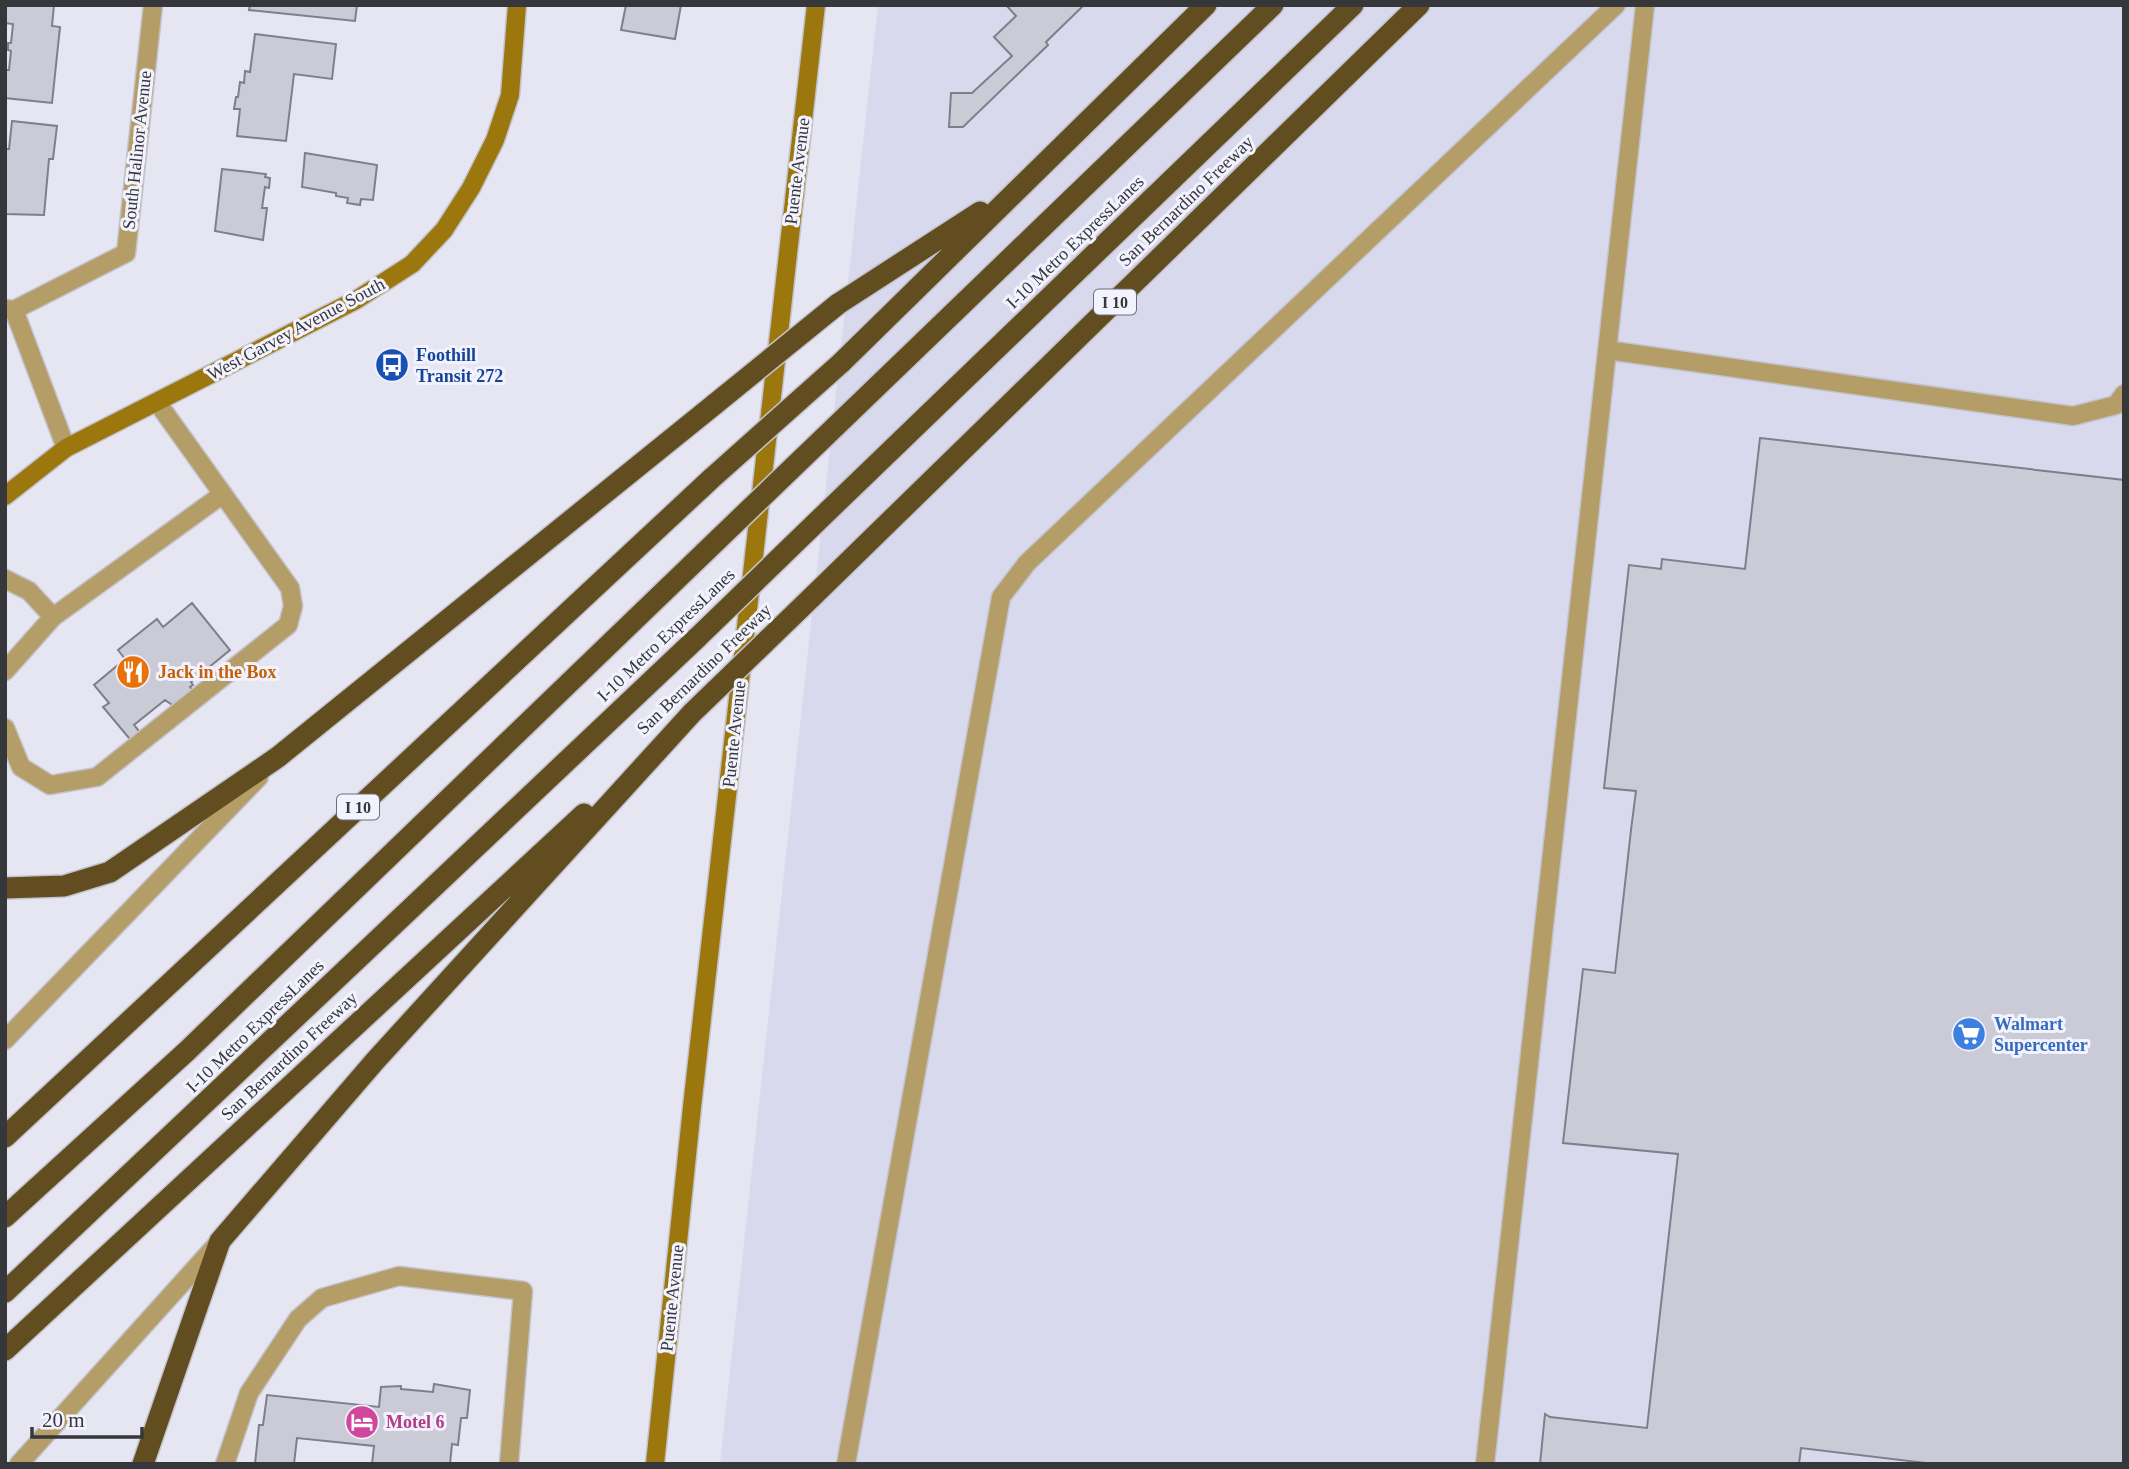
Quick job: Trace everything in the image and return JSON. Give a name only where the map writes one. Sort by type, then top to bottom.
[{"type":"highway","name":"I 10","points":[[5,1137],[712,478],[841,363],[1017,187],[1206,5]]},
{"type":"highway","name":"I-10 Metro ExpressLanes","points":[[5,1217],[198,1041],[1273,5]]},
{"type":"highway","name":"I-10 Metro ExpressLanes","points":[[5,1292],[698,637],[1353,5]]},
{"type":"highway","name":"San Bernardino Freeway","points":[[5,1350],[692,713],[1419,5]]},
{"type":"highway","points":[[7,887],[64,886],[110,872],[278,757],[838,304],[1017,187]]},
{"type":"highway","points":[[143,1464],[220,1241],[375,1060],[692,713]]},
{"type":"main road","name":"West Garvey Avenue South","points":[[5,496],[66,448],[356,300],[412,264],[444,230],[471,188],[495,140],[510,95],[517,5]]},
{"type":"main road","name":"Puente Avenue","points":[[655,1464],[696,1066],[816,5]]},
{"type":"street","name":"South Halinor Avenue","points":[[10,309],[126,253],[153,5]]},
{"type":"street","points":[[846,1464],[1001,597],[1027,563],[1616,5]]},
{"type":"street","points":[[1485,1464],[1645,5]]},
{"type":"street","points":[[10,309],[66,448]]},
{"type":"street","points":[[1607,350],[2073,416],[2116,405],[2124,394]]},
{"type":"street","points":[[5,728],[21,768],[50,785],[97,777],[288,625],[293,606],[290,588],[158,402]]},
{"type":"street","points":[[5,671],[53,617],[223,494]]},
{"type":"street","points":[[5,579],[29,591],[53,617]]},
{"type":"street","points":[[5,1040],[278,757]]},
{"type":"street","points":[[19,1464],[220,1241]]},
{"type":"street","points":[[225,1464],[249,1393],[298,1319],[322,1298],[399,1276],[523,1291],[509,1464]]},
{"type":"shaded area","points":[[878,5],[2124,5],[2124,1464],[720,1464]]},
{"type":"building","points":[[5,5],[54,5],[52,26],[60,27],[52,103],[5,98],[5,70],[9,70],[11,51],[8,50],[8,43],[11,43],[13,24],[5,23]]},
{"type":"building","points":[[250,5],[357,5],[355,21],[249,10]]},
{"type":"building","points":[[626,5],[681,5],[675,39],[621,30]]},
{"type":"building","points":[[1006,5],[1084,5],[1046,42],[1048,45],[963,127],[949,127],[951,93],[972,93],[1012,56],[994,37],[1016,16]]},
{"type":"building","points":[[255,34],[336,44],[332,79],[294,74],[286,141],[237,136],[240,109],[234,109],[236,97],[240,82],[244,83],[245,71],[250,72]]},
{"type":"building","points":[[12,121],[57,126],[53,159],[49,159],[44,215],[5,214],[5,149],[9,149]]},
{"type":"building","points":[[305,153],[377,165],[373,200],[361,199],[360,205],[347,203],[348,198],[336,196],[336,193],[302,187]]},
{"type":"building","points":[[222,169],[266,174],[265,177],[270,178],[269,188],[265,187],[262,208],[267,208],[263,240],[215,231]]},
{"type":"building","points":[[1760,438],[2124,480],[2124,1464],[1934,1464],[1801,1448],[1799,1464],[1540,1464],[1545,1414],[1550,1417],[1647,1428],[1678,1154],[1563,1143],[1583,969],[1615,973],[1636,791],[1604,788],[1629,565],[1661,569],[1662,559],[1745,569]]},
{"type":"building","points":[[192,603],[230,650],[191,682],[193,685],[190,687],[196,695],[178,709],[165,700],[134,725],[143,736],[134,744],[103,707],[109,703],[94,685],[125,659],[118,650],[157,619],[163,627]]},
{"type":"building","name":"Motel 6","points":[[434,1384],[470,1390],[467,1418],[461,1418],[458,1445],[452,1444],[450,1464],[372,1464],[374,1446],[297,1438],[294,1464],[255,1464],[259,1425],[263,1425],[267,1395],[379,1407],[381,1387],[401,1386],[401,1389],[433,1392]]},
{"type":"place","name":"Foothill Transit 272","points":[[392,365]]},
{"type":"place","name":"Jack in the Box","points":[[133,672]]},
{"type":"place","name":"Walmart Supercenter","points":[[1969,1034]]},
{"type":"place","name":"Motel 6","points":[[362,1422]]}]
